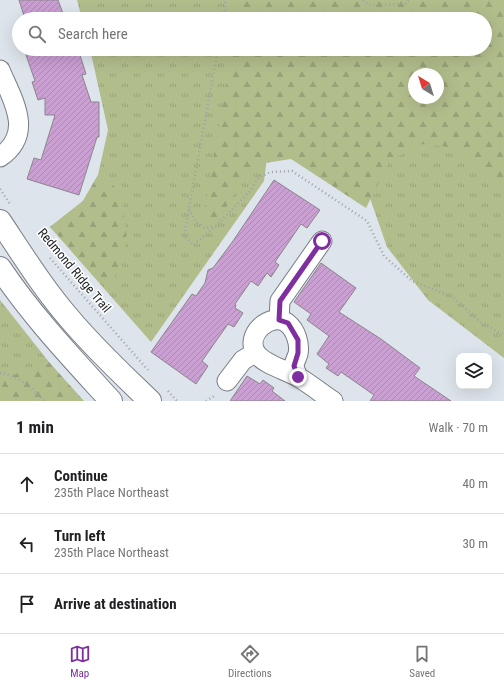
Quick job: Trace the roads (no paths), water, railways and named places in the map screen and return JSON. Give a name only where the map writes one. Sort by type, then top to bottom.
[{"type":"street","points":[[0,70],[19,115],[20,125],[12,146],[0,157]]},
{"type":"street","points":[[6,214],[31,267],[68,317],[101,354],[150,401]]},
{"type":"street","points":[[279,320],[280,301],[322,241]]},
{"type":"street","points":[[0,268],[21,298],[111,401]]},
{"type":"street","points":[[298,377],[294,366],[298,353],[298,340],[288,323],[279,320],[271,321],[255,334],[253,343],[256,353],[265,362],[298,377],[333,401]]},
{"type":"street","points":[[227,381],[242,360],[256,353]]}]
